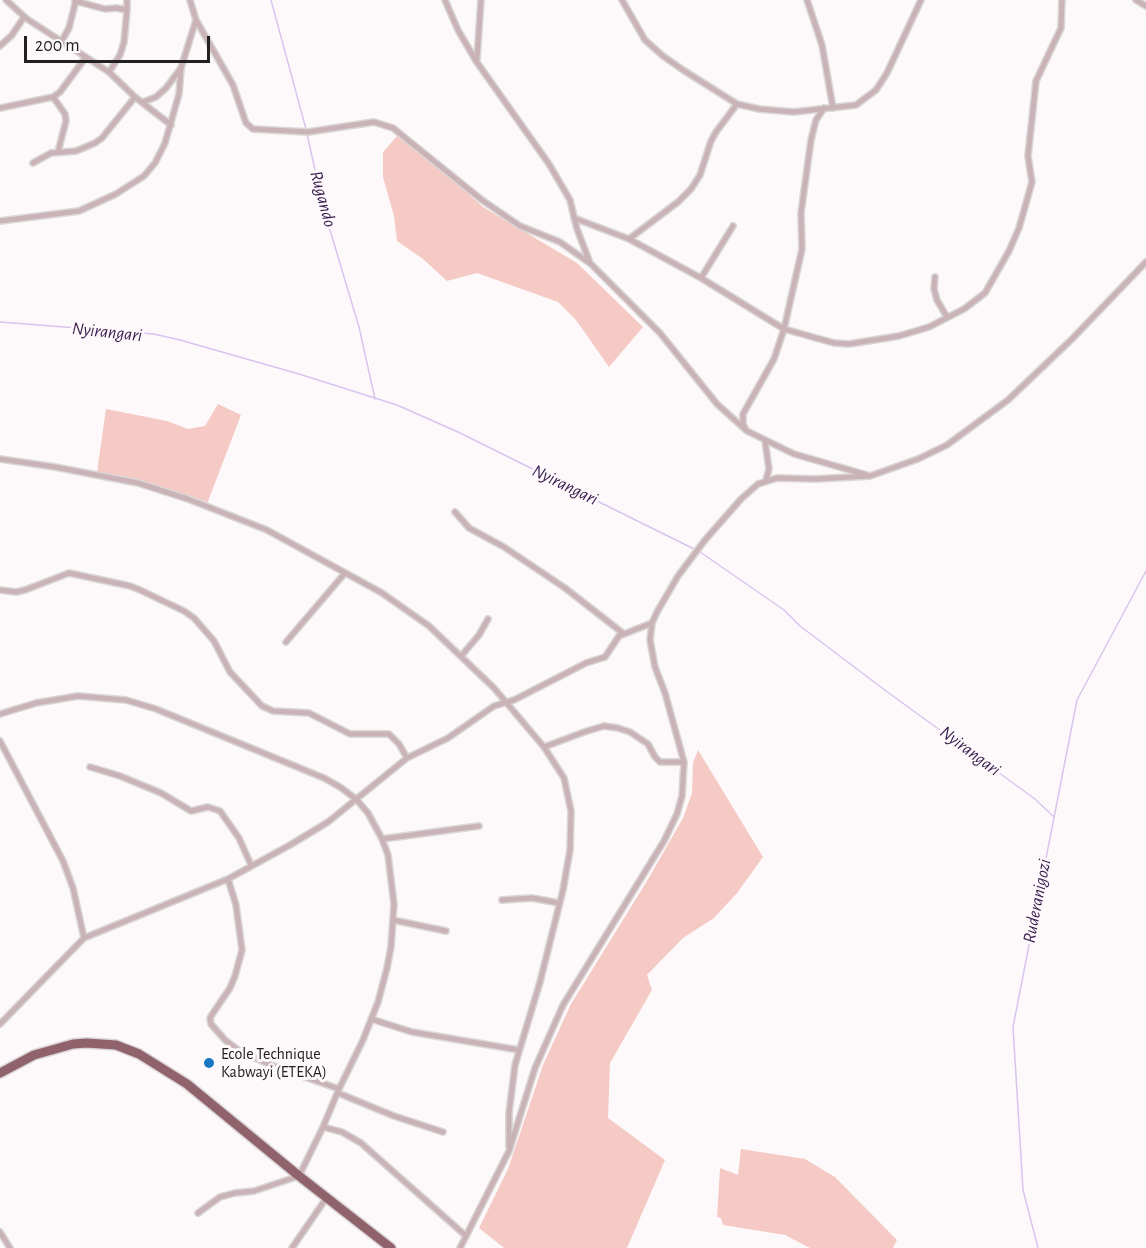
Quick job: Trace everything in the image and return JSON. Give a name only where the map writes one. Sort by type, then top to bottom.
[{"type":"highway","points":[[0,1073],[34,1055],[73,1044],[103,1044],[128,1049],[153,1061],[187,1084],[299,1176],[392,1248]]},
{"type":"street","points":[[6,0],[24,17],[109,72],[135,97],[171,125]]},
{"type":"street","points":[[61,42],[69,28],[76,0],[105,9],[127,10]]},
{"type":"street","points":[[109,72],[120,55],[124,42],[127,0]]},
{"type":"street","points":[[190,0],[196,20],[230,79],[246,123],[253,129],[308,132],[362,123],[384,124],[402,135],[482,200],[520,226],[560,242],[591,264],[660,333],[717,404],[747,431],[794,454],[870,476]]},
{"type":"street","points":[[445,0],[458,30],[477,61],[549,164],[572,202],[574,218],[591,264]]},
{"type":"street","points":[[477,61],[481,0]]},
{"type":"street","points":[[622,0],[645,40],[663,56],[737,104],[759,109],[794,112],[856,105],[876,90],[887,73],[921,0]]},
{"type":"street","points":[[807,0],[822,45],[833,108]]},
{"type":"street","points":[[574,218],[629,239],[701,278],[784,329],[849,344],[899,336],[929,327],[963,309],[985,293],[1010,251],[1032,182],[1028,156],[1036,81],[1061,28],[1062,0]]},
{"type":"street","points":[[1136,0],[1146,6]]},
{"type":"street","points":[[0,45],[12,34],[24,17]]},
{"type":"street","points":[[0,221],[78,211],[130,186],[144,176],[155,163],[171,125],[179,94],[181,68],[196,20]]},
{"type":"street","points":[[0,108],[53,97],[60,92],[86,57]]},
{"type":"street","points":[[143,102],[156,97],[181,68]]},
{"type":"street","points":[[53,97],[65,114],[66,121],[58,152]]},
{"type":"street","points":[[33,163],[51,153],[76,151],[102,138],[135,97]]},
{"type":"street","points":[[629,239],[678,202],[691,189],[700,175],[711,141],[737,104]]},
{"type":"street","points":[[747,431],[743,424],[744,414],[774,359],[784,329],[802,249],[801,213],[811,140],[816,120],[824,108]]},
{"type":"street","points":[[701,278],[733,226]]},
{"type":"street","points":[[460,1248],[509,1151],[535,1068],[563,1005],[671,828],[682,796],[684,762],[650,650],[652,623],[678,576],[705,540],[750,490],[766,480],[870,476],[934,452],[981,421],[1008,400],[1059,352],[1146,262]]},
{"type":"street","points":[[935,277],[934,289],[937,300],[947,317]]},
{"type":"street","points":[[765,441],[769,469],[766,480]]},
{"type":"street","points":[[0,459],[96,474],[164,490],[267,530],[396,602],[429,626],[462,655],[507,702],[544,747],[564,778],[571,811],[568,867],[510,1092],[509,1151]]},
{"type":"street","points":[[455,512],[469,528],[504,547],[566,588],[624,633]]},
{"type":"street","points":[[0,590],[9,592],[25,590],[69,573],[140,590],[194,618],[214,641],[230,672],[262,706],[273,711],[309,713],[350,734],[389,734],[399,744],[407,758]]},
{"type":"street","points":[[286,642],[345,573]]},
{"type":"street","points":[[462,655],[488,619]]},
{"type":"street","points":[[0,1024],[84,938],[228,879],[290,845],[328,822],[407,758],[460,731],[495,706],[514,700],[586,663],[605,657],[616,638],[652,623]]},
{"type":"street","points":[[0,714],[36,703],[78,696],[126,699],[156,709],[324,778],[356,799],[368,813],[382,838],[388,855],[394,904],[387,968],[360,1047],[338,1091],[324,1127],[299,1176],[254,1191],[235,1192],[220,1197],[198,1213]]},
{"type":"street","points":[[544,747],[587,730],[604,726],[630,732],[648,744],[660,762],[684,762]]},
{"type":"street","points":[[0,741],[63,861],[73,888],[84,938]]},
{"type":"street","points":[[90,767],[120,776],[161,793],[191,811],[208,807],[220,811],[239,838],[251,865]]},
{"type":"street","points":[[382,838],[479,826]]},
{"type":"street","points":[[228,879],[237,905],[242,950],[230,988],[213,1012],[210,1018],[211,1024],[225,1040],[238,1050],[394,1116],[443,1132]]},
{"type":"street","points":[[502,900],[532,898],[559,903]]},
{"type":"street","points":[[393,920],[446,931]]},
{"type":"street","points":[[371,1019],[412,1032],[519,1050]]},
{"type":"street","points":[[324,1127],[342,1132],[361,1143],[466,1236]]},
{"type":"street","points":[[292,1248],[327,1197]]},
{"type":"street","points":[[0,1232],[10,1248]]},
{"type":"shaded area","points":[[397,136],[435,163],[483,207],[577,263],[643,327],[609,367],[576,320],[558,302],[477,273],[447,281],[423,259],[397,241],[394,216],[383,177],[383,152]]},
{"type":"shaded area","points":[[218,404],[241,415],[207,504],[157,486],[97,472],[106,409],[167,421],[188,429],[205,426]]},
{"type":"shaded area","points":[[698,750],[763,857],[737,893],[714,918],[683,938],[647,975],[652,990],[610,1063],[608,1118],[665,1160],[627,1248],[504,1248],[479,1228],[508,1169],[543,1065],[571,1004],[683,818],[692,793],[693,763]]},
{"type":"shaded area","points":[[741,1149],[805,1159],[835,1177],[897,1240],[893,1248],[810,1248],[785,1235],[723,1225],[721,1218],[717,1217],[720,1168],[738,1175]]},
{"type":"waterway","name":"Rugando","points":[[271,0],[306,129]]},
{"type":"waterway","name":"Rugando","points":[[307,134],[324,210],[359,327],[375,399]]},
{"type":"waterway","name":"Nyirangari","points":[[0,322],[154,334],[299,374],[397,405],[458,432],[696,550]]},
{"type":"waterway","name":"Nyirangari","points":[[700,552],[784,610],[800,626],[1035,799],[1054,817]]},
{"type":"waterway","name":"Ruderanigozi","points":[[1038,1248],[1023,1190],[1013,1027],[1077,700],[1146,571]]},
{"type":"place","name":"Ecole Technique Kabwayi (ETEKA)","points":[[209,1063]]}]
